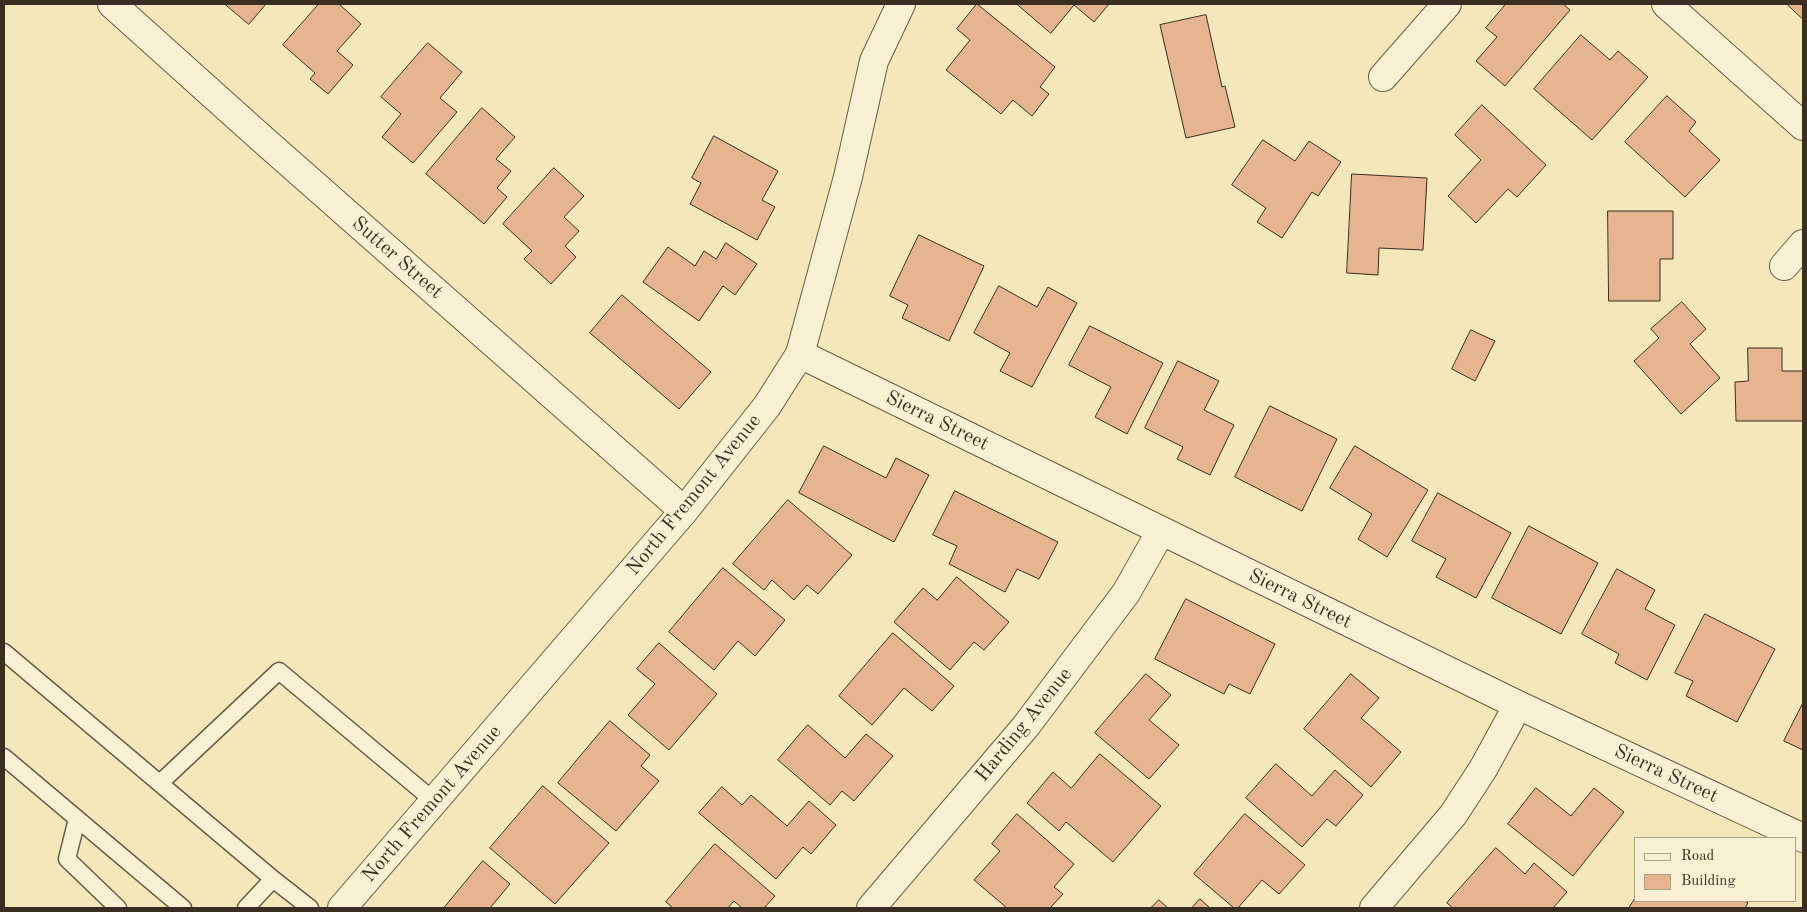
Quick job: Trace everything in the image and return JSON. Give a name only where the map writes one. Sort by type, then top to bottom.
[{"type":"street","name":"Sutter Street","points":[[112,4],[684,511]]},
{"type":"street","name":"North Fremont Avenue","points":[[342,908],[684,511],[767,406],[800,354],[848,177],[874,61],[901,4]]},
{"type":"street","points":[[1383,77],[1447,4]]},
{"type":"street","points":[[1666,4],[1803,126]]},
{"type":"street","points":[[1784,266],[1803,244]]},
{"type":"street","name":"Sierra Street","points":[[800,354],[1518,705],[1803,838]]},
{"type":"street","name":"Harding Avenue","points":[[871,908],[1026,726],[1126,593],[1162,531]]},
{"type":"street","points":[[1374,908],[1453,815],[1483,769],[1518,705]]},
{"type":"lane","points":[[4,652],[310,908]]},
{"type":"lane","points":[[160,783],[279,671],[434,801]]},
{"type":"lane","points":[[4,757],[184,908]]},
{"type":"lane","points":[[77,819],[67,860],[118,908]]},
{"type":"lane","points":[[246,908],[273,879]]},
{"type":"building","points":[[225,4],[266,4],[249,24]]},
{"type":"building","points":[[319,4],[339,4],[361,24],[337,51],[353,65],[328,94],[310,79],[315,73],[283,45]]},
{"type":"building","points":[[977,4],[1055,67],[1040,87],[1049,94],[1032,116],[1013,100],[1001,114],[946,70],[970,40],[957,29]]},
{"type":"building","points":[[1017,4],[1109,4],[1094,22],[1074,5],[1051,33]]},
{"type":"building","points":[[1506,4],[1563,4],[1570,10],[1505,86],[1476,61],[1497,37],[1486,28]]},
{"type":"building","points":[[1787,4],[1803,4],[1803,19]]},
{"type":"building","points":[[1206,15],[1222,87],[1225,86],[1235,127],[1186,138],[1160,25]]},
{"type":"building","points":[[1581,35],[1610,60],[1618,51],[1648,77],[1592,140],[1534,89]]},
{"type":"building","points":[[428,43],[462,72],[440,98],[457,112],[413,163],[382,137],[401,114],[381,97]]},
{"type":"building","points":[[1667,96],[1696,122],[1689,131],[1720,160],[1685,197],[1625,142]]},
{"type":"building","points":[[1482,105],[1546,165],[1517,197],[1508,189],[1476,223],[1448,196],[1481,160],[1455,135]]},
{"type":"building","points":[[482,108],[515,137],[496,159],[511,171],[497,188],[507,197],[484,224],[426,174]]},
{"type":"building","points":[[714,136],[778,171],[762,200],[775,207],[757,240],[690,204],[701,183],[692,178]]},
{"type":"building","points":[[1263,140],[1295,161],[1309,141],[1341,162],[1318,196],[1312,192],[1282,238],[1257,222],[1266,208],[1232,185]]},
{"type":"building","points":[[554,168],[584,196],[564,217],[579,231],[565,246],[576,257],[551,284],[524,259],[532,251],[503,224]]},
{"type":"building","points":[[1352,174],[1427,178],[1423,250],[1379,248],[1378,275],[1347,273]]},
{"type":"building","points":[[1608,211],[1673,211],[1673,259],[1660,259],[1660,301],[1609,301]]},
{"type":"building","points":[[919,235],[984,266],[949,341],[902,318],[908,305],[890,296]]},
{"type":"building","points":[[726,243],[757,264],[735,295],[723,286],[699,321],[643,282],[668,247],[695,266],[704,251],[716,259]]},
{"type":"building","points":[[999,286],[1037,307],[1048,287],[1077,303],[1032,387],[1000,371],[1010,353],[974,333]]},
{"type":"building","points":[[622,295],[711,372],[679,409],[590,333]]},
{"type":"building","points":[[1682,302],[1706,329],[1690,344],[1720,378],[1681,414],[1634,361],[1659,338],[1651,329]]},
{"type":"building","points":[[1090,326],[1163,363],[1127,434],[1095,417],[1111,387],[1069,365]]},
{"type":"building","points":[[1471,330],[1495,341],[1475,381],[1452,369]]},
{"type":"building","points":[[1748,348],[1782,348],[1782,371],[1803,371],[1803,421],[1736,421],[1735,382],[1748,381]]},
{"type":"building","points":[[1178,361],[1219,381],[1204,410],[1234,425],[1210,475],[1177,459],[1183,447],[1145,428]]},
{"type":"building","points":[[1270,406],[1337,439],[1302,511],[1235,477]]},
{"type":"building","points":[[824,446],[886,478],[896,458],[929,475],[894,542],[799,493]]},
{"type":"building","points":[[1355,446],[1428,490],[1387,557],[1358,539],[1372,514],[1330,488]]},
{"type":"building","points":[[955,491],[1058,542],[1039,579],[1017,569],[1005,592],[949,564],[957,546],[933,535]]},
{"type":"building","points":[[1438,493],[1511,533],[1476,598],[1436,577],[1446,559],[1412,541]]},
{"type":"building","points":[[788,500],[852,555],[818,594],[807,585],[794,600],[772,580],[764,590],[733,564]]},
{"type":"building","points":[[1529,526],[1598,563],[1561,634],[1492,598]]},
{"type":"building","points":[[723,568],[785,620],[755,656],[738,641],[714,670],[669,632]]},
{"type":"building","points":[[1617,569],[1655,590],[1645,609],[1675,625],[1647,680],[1615,663],[1619,654],[1582,634]]},
{"type":"building","points":[[957,577],[1009,622],[984,650],[974,642],[950,670],[894,622],[923,588],[937,600]]},
{"type":"building","points":[[1186,599],[1275,644],[1250,694],[1229,684],[1224,694],[1155,659]]},
{"type":"building","points":[[1705,614],[1775,649],[1737,722],[1686,696],[1693,681],[1675,673]]},
{"type":"building","points":[[893,633],[954,686],[932,711],[904,688],[872,725],[839,696]]},
{"type":"building","points":[[659,643],[717,694],[669,750],[628,715],[655,684],[637,669]]},
{"type":"building","points":[[1146,674],[1171,695],[1149,720],[1179,745],[1149,779],[1095,733]]},
{"type":"building","points":[[1351,674],[1379,698],[1361,718],[1401,752],[1371,787],[1304,729]]},
{"type":"building","points":[[1803,703],[1803,750],[1784,741]]},
{"type":"building","points":[[610,721],[650,755],[641,766],[659,781],[616,831],[558,783]]},
{"type":"building","points":[[808,725],[845,758],[866,734],[893,756],[854,801],[842,791],[830,805],[778,760]]},
{"type":"building","points":[[1100,754],[1161,806],[1113,862],[1066,822],[1059,831],[1027,803],[1053,772],[1071,788]]},
{"type":"building","points":[[1276,764],[1312,796],[1335,770],[1363,795],[1336,826],[1327,819],[1302,847],[1246,798]]},
{"type":"building","points":[[543,786],[609,843],[555,904],[490,848]]},
{"type":"building","points":[[722,787],[742,805],[751,795],[787,826],[809,801],[836,825],[811,854],[803,847],[776,879],[699,813]]},
{"type":"building","points":[[1536,788],[1571,816],[1594,788],[1624,812],[1573,876],[1508,824]]},
{"type":"building","points":[[1017,814],[1074,864],[1054,887],[1063,894],[1050,908],[1007,908],[974,880],[1000,851],[992,844]]},
{"type":"building","points":[[1245,814],[1305,865],[1279,894],[1262,880],[1238,908],[1234,908],[1194,874]]},
{"type":"building","points":[[715,844],[775,896],[764,908],[742,908],[734,901],[728,908],[673,908],[666,902]]},
{"type":"building","points":[[1496,848],[1525,874],[1534,863],[1567,892],[1553,908],[1453,908],[1447,903]]},
{"type":"building","points":[[483,861],[510,884],[490,908],[444,908]]},
{"type":"building","points":[[1200,899],[1210,908],[1192,908]]},
{"type":"building","points":[[1159,900],[1168,908],[1151,908]]},
{"type":"building","points":[[1634,900],[1634,902],[1748,903],[1745,908],[1629,908]]}]
